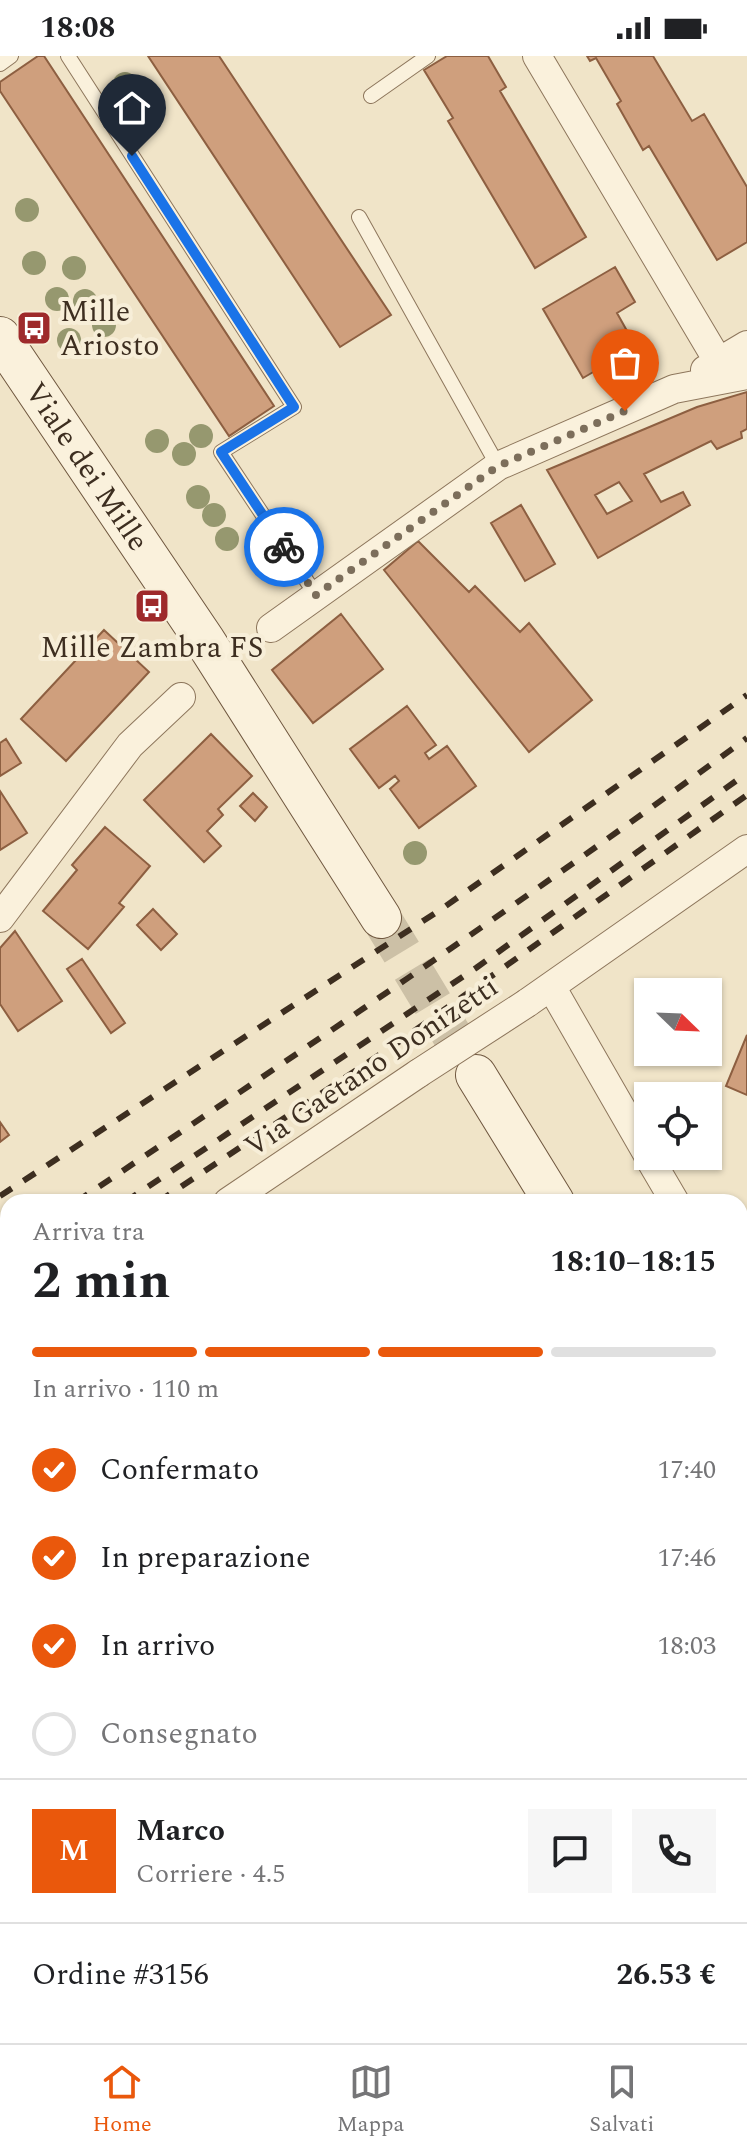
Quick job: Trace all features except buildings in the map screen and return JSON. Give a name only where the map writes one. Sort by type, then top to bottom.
[{"type":"street","points":[[537,56],[718,361]]},
{"type":"street","name":"Viale dei Mille","points":[[0,337],[205,641],[381,918]]},
{"type":"street","points":[[271,628],[498,466],[674,389],[747,345]]},
{"type":"street","points":[[674,389],[747,375]]},
{"type":"street","points":[[1,916],[130,745],[181,697]]},
{"type":"street","name":"Via Gaetano Donizetti","points":[[240,1194],[552,988],[747,849]]},
{"type":"street","points":[[552,988],[634,1132]]},
{"type":"street","points":[[476,1075],[549,1194]]},
{"type":"street","points":[[656,1170],[670,1194]]},
{"type":"lane","points":[[0,64],[11,56]]},
{"type":"lane","points":[[68,56],[294,407],[221,452],[316,595]]},
{"type":"lane","points":[[371,96],[428,56]]},
{"type":"lane","points":[[359,217],[498,466]]},
{"type":"tunnel","points":[[381,918],[476,1075]]},
{"type":"railway","points":[[3,1194],[440,910],[747,695]]},
{"type":"railway","points":[[88,1194],[498,916],[747,738]]},
{"type":"railway","points":[[137,1194],[476,968],[747,773]]},
{"type":"railway","points":[[170,1194],[400,1041],[747,795]]},
{"type":"way so far","points":[[284,547],[316,595],[498,466],[625,411]]},
{"type":"place","name":"Mille Ariosto","points":[[34,328]]},
{"type":"place","name":"Mille Zambra FS","points":[[152,606]]},
{"type":"route","points":[[132,156],[294,407],[221,452],[284,547]]}]
